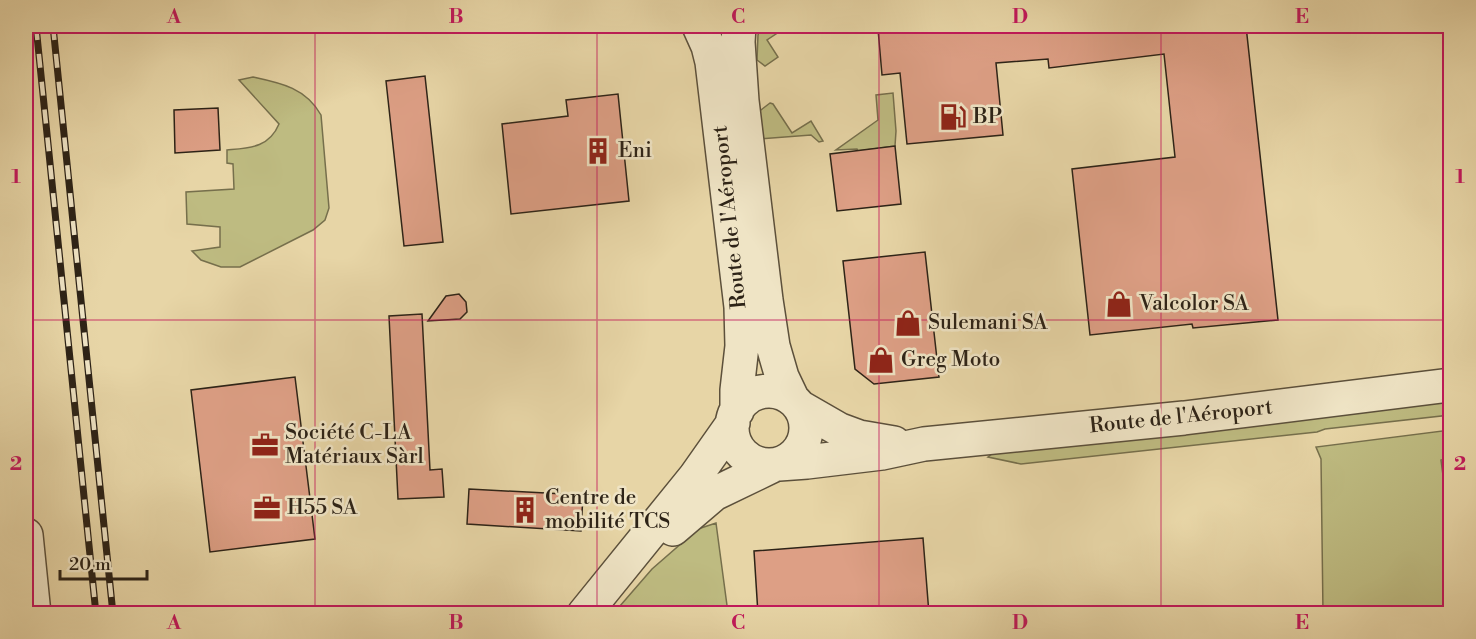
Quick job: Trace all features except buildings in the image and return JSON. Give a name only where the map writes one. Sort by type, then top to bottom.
[{"type":"street","name":"Route de l'Aéroport","points":[[584,614],[695,477],[735,417],[742,346],[741,307],[712,62],[699,26]]},
{"type":"street","name":"Route de l'Aéroport","points":[[739,26],[742,101],[766,300],[773,346],[782,377],[796,403],[825,422],[859,437],[910,445]]},
{"type":"street","name":"Route de l'Aéroport","points":[[612,580],[714,494],[776,464],[882,453],[910,445],[1184,418],[1450,385]]},
{"type":"street","points":[[772,391],[782,393],[796,403],[805,418],[806,429],[804,441],[798,451],[789,459],[776,464],[762,464],[743,454],[733,434],[735,417],[743,402],[751,395],[772,391]]},
{"type":"street","points":[[26,535],[34,614]]},
{"type":"shaded area","points":[[761,26],[788,26],[767,40],[778,57],[765,66],[757,60],[758,35]]},
{"type":"shaded area","points":[[253,77],[292,88],[308,99],[321,115],[329,208],[325,220],[313,230],[240,267],[221,267],[201,260],[192,251],[220,247],[220,227],[187,224],[186,192],[234,189],[233,164],[227,163],[227,150],[258,145],[275,132],[279,124],[239,80]]},
{"type":"shaded area","points":[[893,93],[895,146],[858,151],[857,149],[836,150],[878,120],[876,95]]},
{"type":"shaded area","points":[[770,103],[773,104],[792,133],[811,121],[823,141],[819,142],[811,135],[758,139],[757,113]]},
{"type":"shaded area","points":[[1450,401],[1450,415],[1325,429],[1317,432],[1021,464],[988,457],[993,453]]},
{"type":"shaded area","points":[[1450,430],[1450,458],[1441,460],[1450,529],[1450,613],[1323,613],[1321,459],[1316,447]]},
{"type":"shaded area","points":[[716,523],[728,613],[613,614],[652,569],[698,529]]},
{"type":"railway","points":[[36,26],[96,614]]},
{"type":"railway","points":[[53,26],[113,614]]},
{"type":"place","name":"BP","points":[[953,117]]},
{"type":"place","name":"Eni","points":[[598,151]]},
{"type":"place","name":"Valcolor SA","points":[[1119,304]]},
{"type":"place","name":"Sulemani SA","points":[[908,323]]},
{"type":"place","name":"Greg Moto","points":[[881,360]]},
{"type":"place","name":"Société C-LA Matériaux Sàrl","points":[[265,445]]},
{"type":"place","name":"H55 SA","points":[[267,508]]},
{"type":"place","name":"Centre de mobilité TCS","points":[[525,510]]}]
